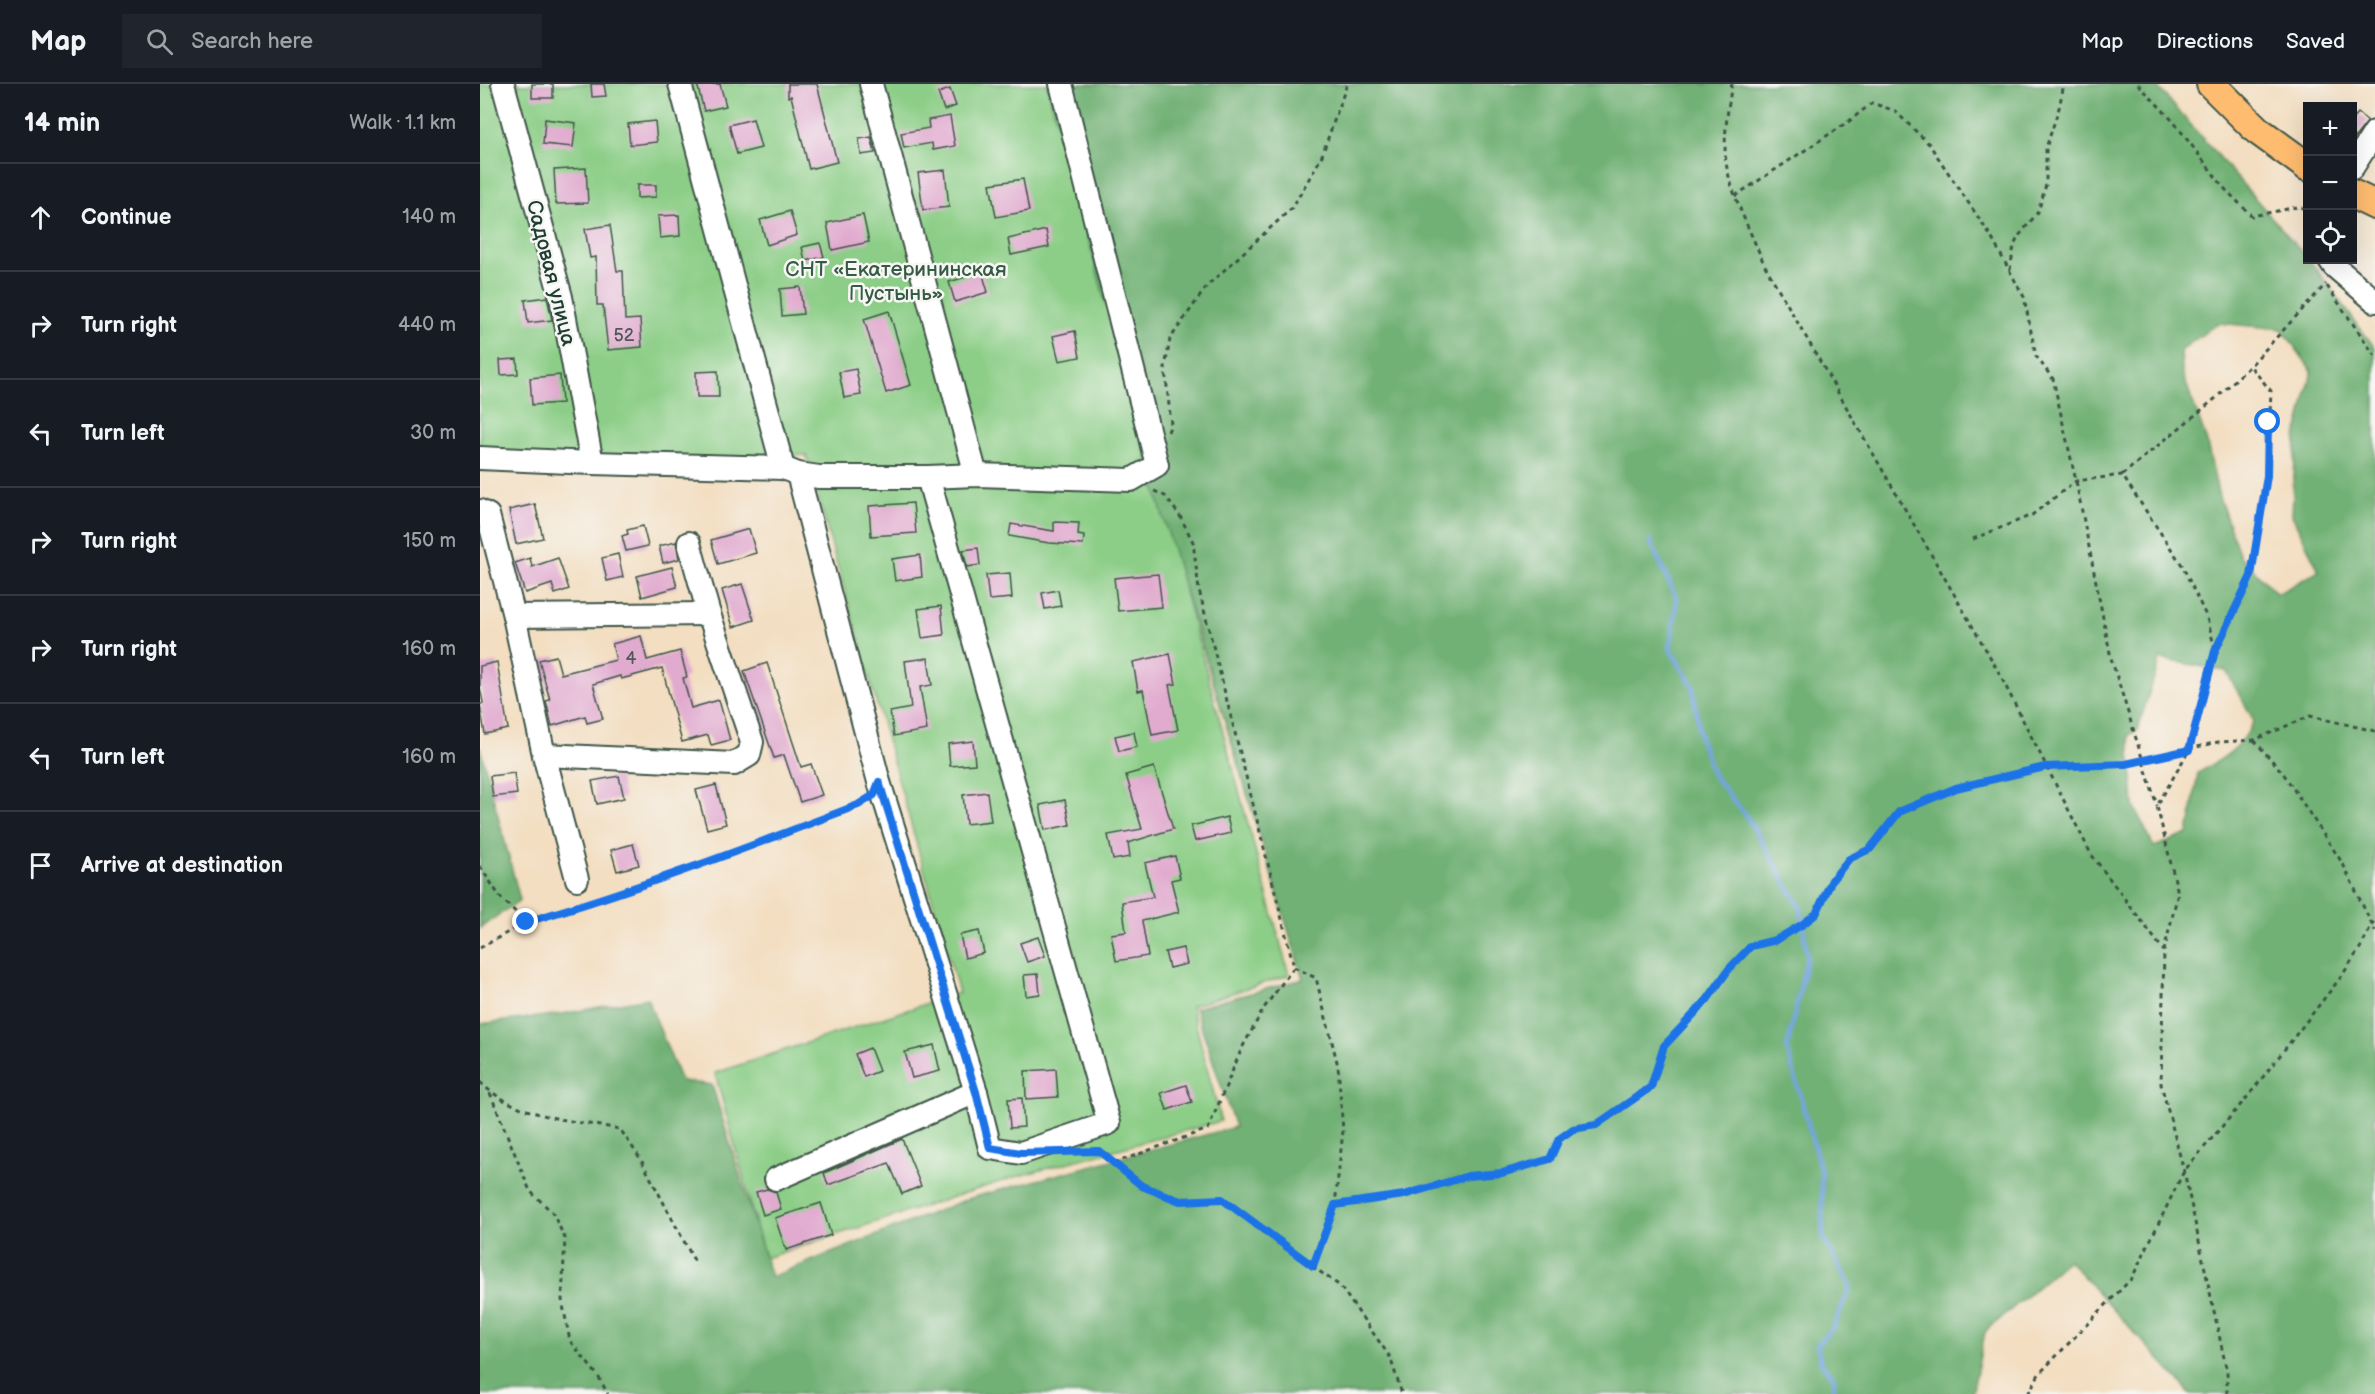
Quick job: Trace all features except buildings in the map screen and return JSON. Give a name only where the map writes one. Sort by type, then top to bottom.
[{"type":"main road","points":[[2211,84],[2257,129],[2303,164]]},
{"type":"main road","points":[[2357,196],[2375,205]]},
{"type":"street","name":"Садовая улица","points":[[503,84],[561,297],[592,464]]},
{"type":"street","points":[[680,84],[879,782],[976,1092],[990,1148],[1021,1153],[1109,1123],[928,477]]},
{"type":"street","points":[[871,84],[976,475]]},
{"type":"street","points":[[480,458],[790,471],[819,477],[976,475],[1131,480],[1157,465],[1061,84]]},
{"type":"street","points":[[2357,160],[2375,132]]},
{"type":"street","points":[[2330,270],[2372,299]]},
{"type":"street","points":[[480,511],[488,515],[514,616],[544,755],[577,879]]},
{"type":"street","points":[[544,755],[734,764],[749,755],[752,742],[689,543]]},
{"type":"street","points":[[514,616],[710,614]]},
{"type":"street","points":[[777,1179],[976,1092]]},
{"type":"path","points":[[1168,434],[1171,424],[1165,368],[1170,339],[1207,286],[1292,208],[1321,158],[1347,84]]},
{"type":"path","points":[[1732,84],[1728,112],[1726,165],[1735,196],[1764,264],[1997,669],[2091,854],[2164,951]]},
{"type":"path","points":[[2010,272],[2014,246],[2018,237],[2038,212],[2046,185],[2046,148],[2064,84]]},
{"type":"path","points":[[2138,84],[2174,121],[2224,189],[2252,216],[2297,207],[2303,208]]},
{"type":"path","points":[[1735,196],[1848,122],[1872,103],[1894,111],[1929,144],[1990,235],[2024,297],[2036,356],[2053,379],[2111,658],[2157,806],[2178,893],[2164,951],[2161,1084],[2184,1171],[2227,1372],[2227,1394]]},
{"type":"path","points":[[1973,539],[2032,515],[2076,481],[2122,475],[2216,398],[2250,366],[2330,270],[2375,356]]},
{"type":"path","points":[[2157,806],[2189,750],[2215,651],[2251,576],[2267,476],[2271,391],[2250,366]]},
{"type":"path","points":[[2122,475],[2182,565],[2207,618],[2215,651]]},
{"type":"path","points":[[1131,480],[1165,495],[1180,516],[1193,542],[1199,590],[1294,967],[1316,978],[1338,1066],[1343,1131],[1335,1205],[1313,1266]]},
{"type":"path","points":[[1335,1205],[1404,1195],[1468,1176],[1502,1173],[1550,1159],[1559,1139],[1573,1129],[1596,1125],[1651,1087],[1664,1046],[1707,1000],[1729,969],[1751,946],[1776,940],[1816,914],[1832,880],[1849,859],[1870,849],[1899,812],[1956,788],[2045,767],[2126,764],[2218,742],[2254,740],[2310,716],[2375,731]]},
{"type":"path","points":[[2254,740],[2283,774],[2343,864],[2375,931]]},
{"type":"path","points":[[480,948],[526,922],[585,905],[745,849],[858,805],[874,795],[879,782]]},
{"type":"path","points":[[480,866],[500,897],[526,922]]},
{"type":"path","points":[[2028,1394],[2039,1374],[2132,1278],[2184,1171],[2249,1095],[2341,977],[2375,920]]},
{"type":"path","points":[[1114,1163],[1208,1129],[1242,1048],[1264,1008],[1294,967]]},
{"type":"path","points":[[480,1082],[490,1093],[530,1191],[552,1212],[565,1238],[562,1300],[570,1341],[598,1376],[608,1394]]},
{"type":"path","points":[[490,1093],[527,1111],[620,1129],[640,1158],[696,1264]]},
{"type":"path","points":[[1088,1151],[1099,1151],[1142,1186],[1180,1201],[1222,1199],[1340,1286],[1390,1357],[1402,1394]]},
{"type":"green space","name":"СНТ «Екатерининская Пустынь»","points":[[480,84],[1047,84],[1289,975],[1191,1006],[1221,1121],[1015,1177],[765,1258],[715,1073],[959,993],[806,455],[480,471]]},
{"type":"green space","points":[[1047,84],[2155,84],[2303,253],[2303,264],[2312,264],[2375,348],[2375,1394],[2191,1394],[2068,1260],[1985,1332],[1972,1394],[1738,1394],[1737,1392],[1734,1394],[480,1394],[480,1024],[562,1014],[647,998],[681,1081],[712,1085],[771,1277],[970,1198],[1235,1127],[1195,1008],[1303,979],[1161,510]],"holes":[[[2218,323],[2282,329],[2312,371],[2296,438],[2292,515],[2319,571],[2277,594],[2240,556],[2219,497],[2206,439],[2182,372],[2181,350]],[[2160,659],[2226,671],[2254,721],[2237,746],[2198,773],[2188,834],[2154,847],[2134,806],[2129,735],[2137,731]]]},
{"type":"green space","points":[[480,747],[520,900],[480,928]]},
{"type":"waterway","points":[[1650,540],[1677,600],[1670,649],[1693,687],[1700,738],[1713,775],[1747,817],[1801,909],[1807,957],[1787,1048],[1821,1171],[1823,1237],[1850,1286],[1834,1326],[1817,1345],[1821,1363],[1834,1377],[1834,1394]]},
{"type":"route","points":[[526,922],[585,905],[745,849],[858,805],[874,795],[879,782],[976,1092],[990,1148],[1021,1153],[1099,1151],[1142,1186],[1180,1201],[1222,1199],[1313,1266],[1335,1205],[1404,1195],[1468,1176],[1502,1173],[1550,1159],[1559,1139],[1573,1129],[1596,1125],[1651,1087],[1664,1046],[1707,1000],[1729,969],[1751,946],[1776,940],[1816,914],[1832,880],[1849,859],[1870,849],[1899,812],[1956,788],[2045,767],[2126,764],[2189,750],[2215,651],[2251,576],[2267,476],[2268,422]]}]
